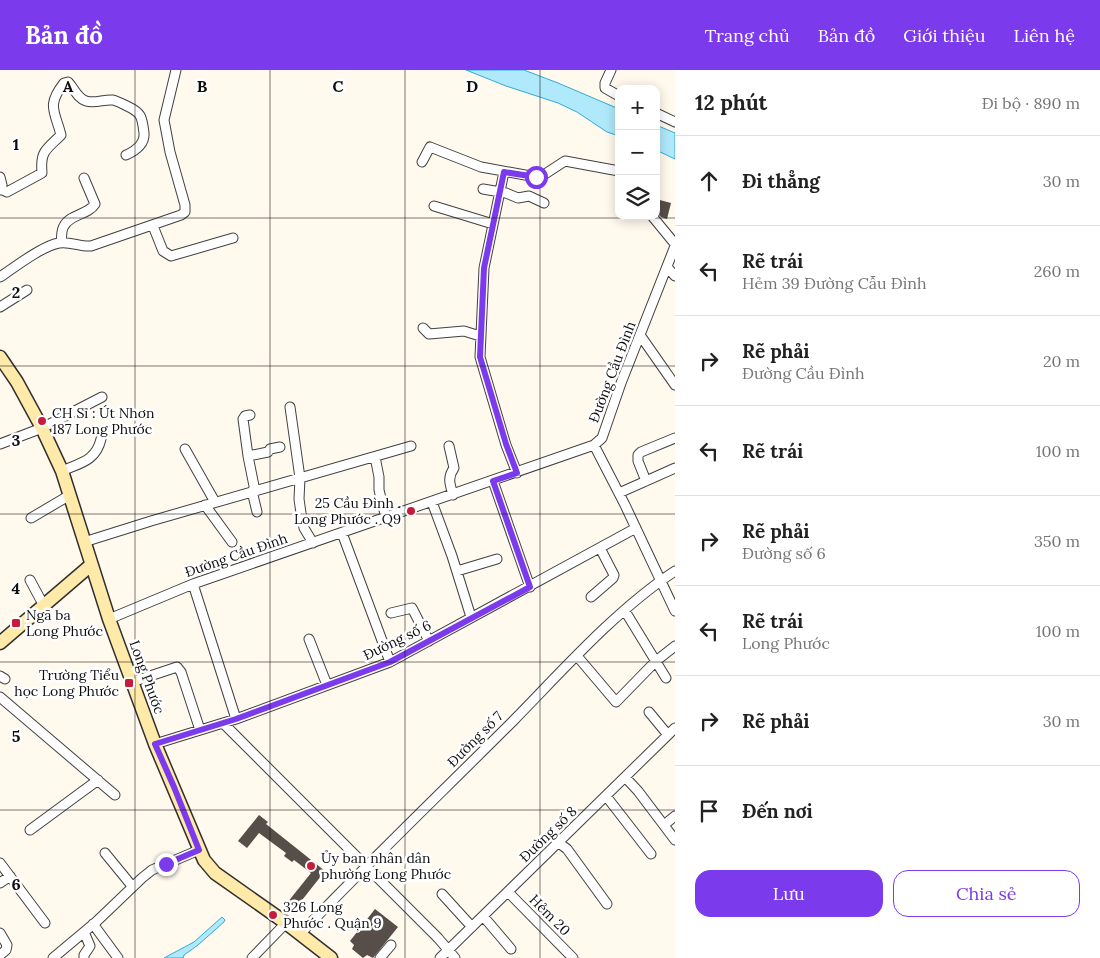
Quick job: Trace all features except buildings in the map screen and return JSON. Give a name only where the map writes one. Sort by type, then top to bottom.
[{"type":"street","points":[[0,276],[50,246],[61,242],[83,247],[91,246],[182,215],[186,209],[170,152],[164,120],[176,70]]},
{"type":"street","points":[[611,70],[605,83],[605,88],[615,94]]},
{"type":"street","points":[[0,176],[1,190],[7,192],[42,173],[41,159],[44,153],[61,135],[52,106],[53,99],[64,83],[68,82],[84,101],[95,103],[112,100],[138,112],[142,117],[144,136],[141,145],[126,155]]},
{"type":"street","points":[[660,115],[675,122]]},
{"type":"street","points":[[422,162],[428,148],[432,147],[478,166],[536,177],[545,174],[565,161],[615,170]]},
{"type":"street","points":[[504,172],[483,275],[480,357],[506,444],[517,473]]},
{"type":"street","points":[[61,242],[63,227],[67,222],[91,209],[94,204],[84,178]]},
{"type":"street","points":[[484,188],[518,198],[529,196],[544,203]]},
{"type":"street","points":[[434,206],[493,224]]},
{"type":"street","points":[[655,220],[675,245]]},
{"type":"street","points":[[153,226],[163,251],[171,256],[233,238]]},
{"type":"street","name":"Đường Cầu Đình","points":[[109,619],[193,584],[594,445],[602,438],[675,245]]},
{"type":"street","points":[[667,267],[675,276]]},
{"type":"street","points":[[0,307],[27,290]]},
{"type":"street","points":[[422,328],[429,334],[464,331],[480,336]]},
{"type":"street","points":[[640,335],[675,384]]},
{"type":"street","name":"Long Phước","points":[[0,357],[17,382],[42,428],[62,471],[109,619],[155,744],[199,850],[208,866],[215,872],[332,958]]},
{"type":"street","points":[[0,444],[42,428],[102,397]]},
{"type":"street","points":[[290,407],[300,478],[298,499],[304,528],[313,543]]},
{"type":"street","points":[[250,415],[245,416],[243,419],[257,512]]},
{"type":"street","points":[[646,481],[638,461],[638,455],[675,438]]},
{"type":"street","points":[[62,471],[91,458],[98,450],[101,439]]},
{"type":"street","points":[[594,445],[675,610]]},
{"type":"street","points":[[248,456],[268,452],[270,448],[280,446]]},
{"type":"street","points":[[84,542],[411,446]]},
{"type":"street","points":[[449,446],[454,468],[449,476],[453,495]]},
{"type":"street","points":[[185,448],[215,502]]},
{"type":"street","points":[[376,456],[379,490],[386,518]]},
{"type":"street","points":[[619,493],[675,468]]},
{"type":"street","points":[[493,481],[530,587]]},
{"type":"street","points":[[31,518],[70,496]]},
{"type":"street","points":[[432,502],[457,571],[471,617]]},
{"type":"street","points":[[205,505],[232,542]]},
{"type":"street","name":"Đường số 6","points":[[155,744],[236,719],[390,662],[636,528]]},
{"type":"street","points":[[342,533],[390,662]]},
{"type":"street","points":[[591,597],[614,575],[600,548]]},
{"type":"street","points":[[457,571],[497,559]]},
{"type":"street","points":[[0,643],[91,565]]},
{"type":"street","name":"Đường số 7","points":[[300,934],[577,656],[624,611],[661,580],[675,571]]},
{"type":"street","points":[[30,580],[44,606]]},
{"type":"street","points":[[193,584],[236,719]]},
{"type":"street","points":[[391,613],[412,608],[429,640]]},
{"type":"street","points":[[624,611],[666,678]]},
{"type":"street","points":[[309,639],[327,685]]},
{"type":"street","points":[[577,656],[616,702],[656,661],[675,646]]},
{"type":"street","points":[[132,682],[177,667],[181,672],[200,730]]},
{"type":"street","points":[[0,697],[115,795]]},
{"type":"street","points":[[649,712],[672,731]]},
{"type":"street","points":[[223,722],[455,958]]},
{"type":"street","name":"Đường số 8","points":[[440,958],[672,731]]},
{"type":"street","points":[[625,777],[675,840]]},
{"type":"street","points":[[30,830],[98,780]]},
{"type":"street","points":[[606,796],[651,854]]},
{"type":"street","points":[[664,825],[675,816]]},
{"type":"street","points":[[559,843],[567,849],[607,904]]},
{"type":"street","points":[[53,958],[152,870],[199,850]]},
{"type":"street","points":[[105,853],[132,886]]},
{"type":"street","points":[[0,863],[45,923]]},
{"type":"street","points":[[0,883],[10,876]]},
{"type":"street","name":"Hẻm 20","points":[[508,892],[573,958]]},
{"type":"street","points":[[442,894],[472,927]]},
{"type":"street","points":[[483,916],[511,949]]},
{"type":"street","points":[[253,958],[286,923]]},
{"type":"street","points":[[93,924],[118,958]]},
{"type":"street","points":[[83,957],[90,946],[84,932]]},
{"type":"street","points":[[0,933],[7,945],[6,950],[0,955]]},
{"type":"street","points":[[380,958],[391,945]]},
{"type":"water","points":[[466,70],[524,70],[615,107],[615,135],[607,132],[577,112],[558,103],[506,86]]},
{"type":"water","points":[[660,127],[675,133],[675,159],[660,152]]},
{"type":"water","points":[[222,917],[225,920],[224,922],[184,955],[183,958],[164,958],[194,942]]},
{"type":"place","name":"CH Sỉ : Út Nhơn 187 Long Phước","points":[[42,421]]},
{"type":"place","name":"25 Cầu Đình . Long Phước . Q9","points":[[411,511]]},
{"type":"place","name":"Ngã ba Long Phước","points":[[16,623]]},
{"type":"place","name":"Trường Tiểu học Long Phước","points":[[129,683]]},
{"type":"place","name":"Ủy ban nhân dân phường Long Phước","points":[[311,866]]},
{"type":"place","name":"326 Long Phước . Quận 9","points":[[273,915]]},
{"type":"route","points":[[166,864],[199,850],[155,744],[236,719],[390,662],[530,587],[493,481],[517,473],[506,444],[480,357],[480,336],[484,268],[504,172],[536,177]]}]
